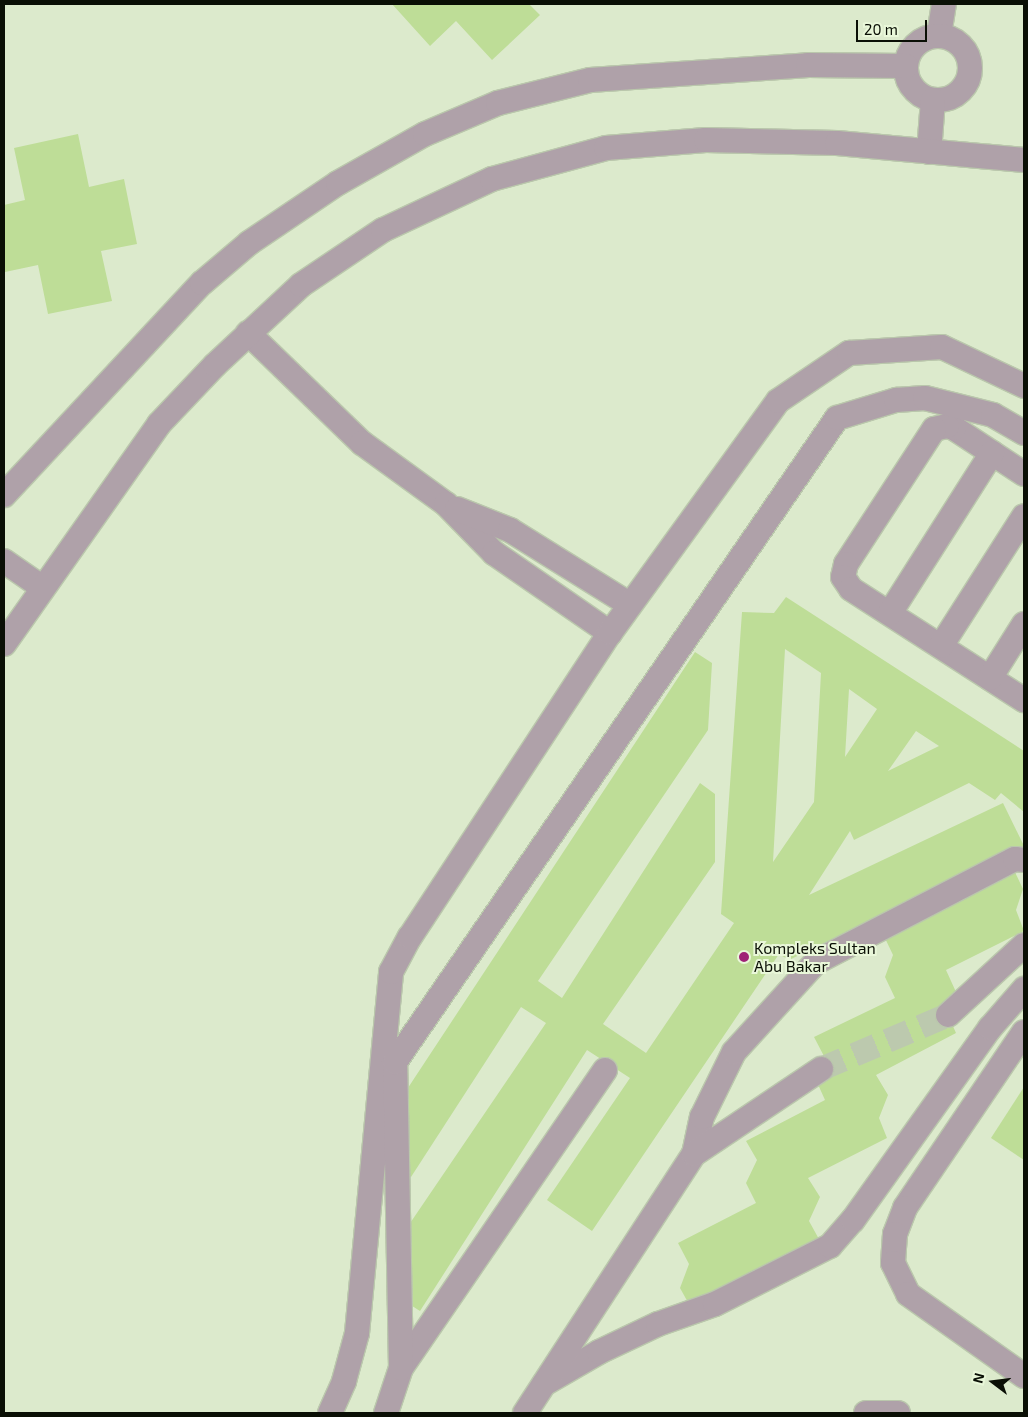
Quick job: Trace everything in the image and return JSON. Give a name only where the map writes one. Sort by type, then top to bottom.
[{"type":"street","points":[[939,35],[944,4]]},
{"type":"street","points":[[939,35],[960,44],[968,56],[970,71],[961,91],[948,99],[933,100],[913,88],[906,66],[916,44],[939,35]]},
{"type":"street","points":[[4,495],[202,283],[249,243],[338,182],[425,134],[498,103],[590,80],[808,65],[906,66]]},
{"type":"street","points":[[929,152],[933,100]]},
{"type":"street","points":[[4,644],[159,424],[248,333],[301,285],[383,230],[492,179],[606,148],[706,140],[837,144],[1024,160]]},
{"type":"street","points":[[248,333],[362,443],[446,504],[494,552],[610,633]]},
{"type":"street","points":[[330,1413],[344,1381],[357,1333],[391,972],[410,937],[629,604],[778,401],[849,352],[942,347],[1024,386]]},
{"type":"street","points":[[401,1368],[395,1062],[837,418],[896,400],[925,398],[994,416],[1024,433]]},
{"type":"street","points":[[1024,474],[947,426],[934,429],[929,434],[844,570],[844,577],[851,589],[1024,700]]},
{"type":"street","points":[[890,613],[992,453]]},
{"type":"street","points":[[446,504],[510,530],[629,604]]},
{"type":"street","points":[[941,646],[1024,516]]},
{"type":"street","points":[[4,561],[43,588]]},
{"type":"street","points":[[990,678],[1024,624]]},
{"type":"street","points":[[525,1413],[694,1154],[702,1117],[734,1052],[816,962],[1015,859],[1024,860]]},
{"type":"street","points":[[948,1015],[1024,944]]},
{"type":"street","points":[[544,1384],[599,1352],[658,1324],[715,1304],[830,1246],[853,1220],[990,1028],[1024,989]]},
{"type":"street","points":[[1024,1032],[905,1208],[895,1234],[893,1263],[908,1294],[1024,1376]]},
{"type":"street","points":[[694,1154],[821,1069]]},
{"type":"street","points":[[386,1413],[401,1368],[605,1070]]},
{"type":"street","points":[[866,1413],[898,1413]]},
{"type":"building","points":[[392,4],[529,4],[540,15],[492,60],[456,21],[430,46]]},
{"type":"building","points":[[78,134],[89,187],[124,179],[137,244],[101,251],[112,301],[48,314],[38,265],[5,272],[4,205],[25,200],[14,148]]},
{"type":"building","name":"Kompleks Sultan Abu Bakar","points":[[786,597],[1024,751],[1024,812],[1001,793],[995,800],[969,783],[854,840],[850,831],[809,895],[1003,803],[1024,846],[789,960],[779,954],[592,1231],[547,1200],[630,1078],[587,1050],[420,1311],[409,1304],[411,1239],[402,1235],[546,1023],[521,1007],[411,1177],[401,1171],[398,1103],[695,652],[712,663],[708,730],[538,981],[562,998],[700,783],[715,794],[715,862],[603,1024],[646,1053],[734,923],[721,914],[742,612],[774,613]],"holes":[[[785,649],[821,673],[814,802],[773,862]],[[849,689],[877,709],[845,757]],[[916,731],[939,746],[888,771]]]},
{"type":"building","name":"Kompleks Sultan Abu Bakar","points":[[1013,868],[1023,889],[1016,910],[1024,931],[946,970],[956,992],[948,1015],[956,1033],[876,1075],[888,1095],[879,1118],[887,1138],[808,1178],[820,1197],[809,1221],[820,1241],[690,1306],[680,1288],[689,1264],[678,1243],[756,1203],[746,1183],[757,1160],[746,1141],[825,1100],[816,1080],[826,1060],[814,1037],[895,998],[885,977],[893,955],[883,934]]},
{"type":"building","points":[[1024,1087],[1024,1160],[991,1138]]},
{"type":"tunnel","points":[[821,1069],[948,1015]]},
{"type":"place","name":"Kompleks Sultan Abu Bakar","points":[[744,957]]}]
